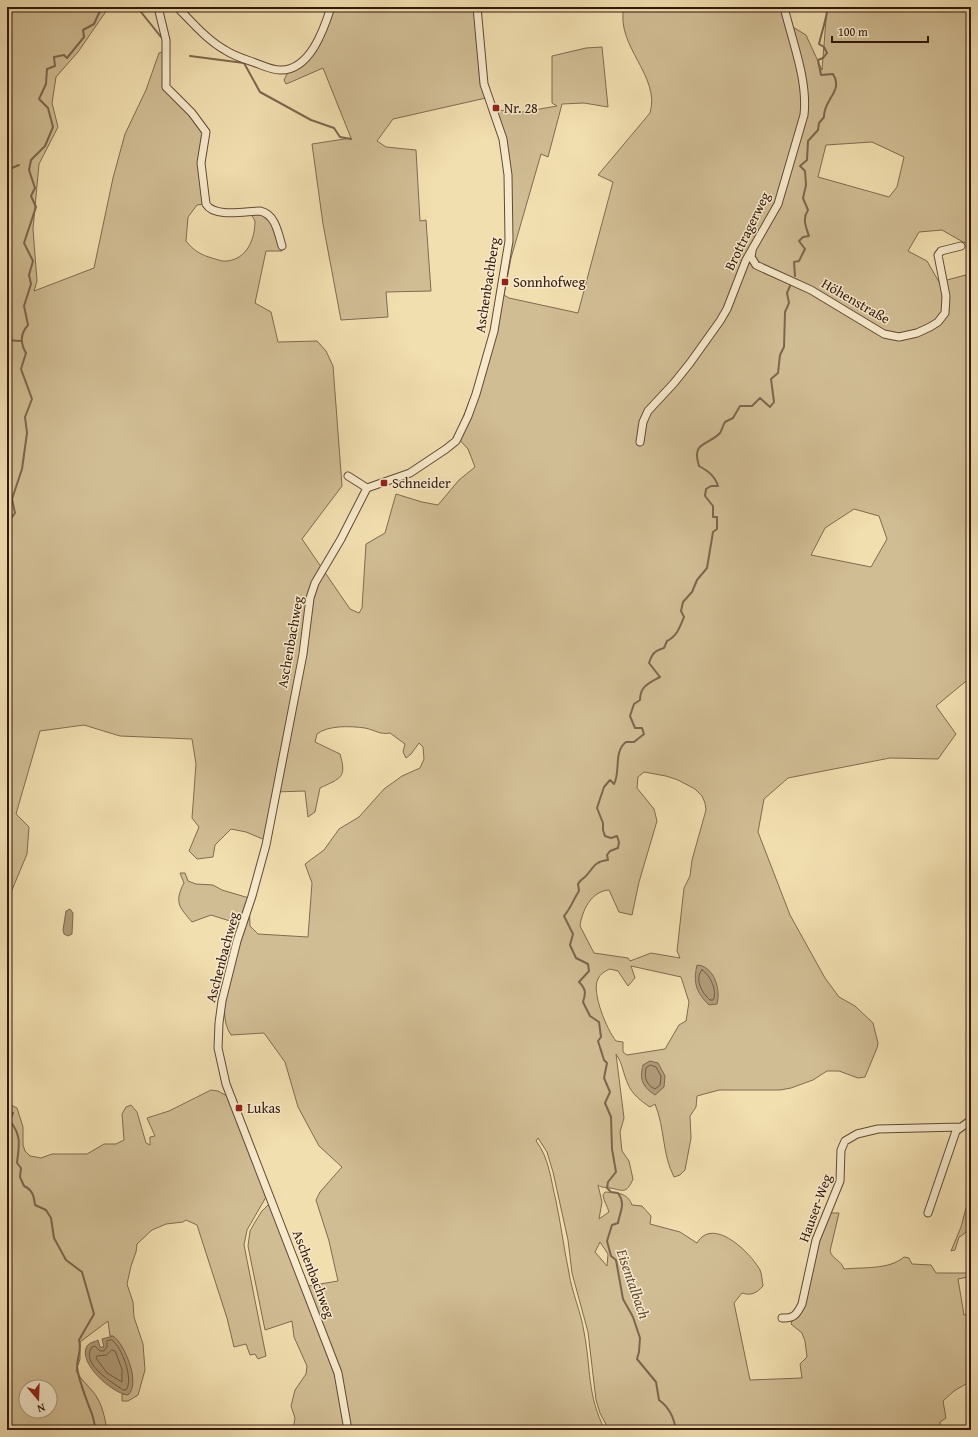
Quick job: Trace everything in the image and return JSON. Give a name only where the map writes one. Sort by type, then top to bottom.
[{"type":"street","points":[[158,7],[166,40],[166,87],[192,113],[206,132],[201,162],[208,207],[219,213],[266,212],[273,219],[282,246]]},
{"type":"street","points":[[177,7],[217,45],[226,51],[262,66],[281,70],[294,65],[311,53],[318,41],[331,7]]},
{"type":"street","name":"Aschenbachberg","points":[[367,488],[410,473],[456,441],[468,416],[476,394],[494,331],[509,241],[508,175],[503,138],[484,84],[478,7]]},
{"type":"street","name":"Brottragerweg","points":[[640,442],[643,422],[648,411],[674,383],[720,321],[752,250],[778,204],[804,110],[805,94],[784,7]]},
{"type":"street","name":"Höhenstraße","points":[[752,250],[751,257],[756,265],[811,290],[884,334],[899,337],[917,333],[934,325],[943,317],[946,309],[946,296],[938,255],[941,251],[961,246]]},
{"type":"street","points":[[348,476],[367,488]]},
{"type":"street","name":"Aschenbachweg","points":[[348,1430],[338,1373],[226,1084],[219,1056],[218,1038],[222,1001],[232,959],[252,896],[266,844],[303,654],[312,590],[367,488]]},
{"type":"street","points":[[928,1213],[956,1131],[971,1120]]},
{"type":"street","name":"Hauser-Weg","points":[[782,1318],[793,1317],[798,1313],[802,1304],[816,1240],[840,1182],[841,1150],[845,1141],[856,1134],[878,1129],[961,1127]]},
{"type":"shaded area","points":[[7,7],[109,7],[78,52],[56,77],[52,103],[58,127],[39,164],[33,229],[37,281],[34,291],[94,268],[113,178],[125,134],[146,90],[159,53],[165,51],[164,79],[205,132],[204,204],[197,205],[188,217],[186,241],[194,250],[201,254],[227,261],[240,256],[248,247],[255,228],[255,221],[251,214],[261,213],[270,218],[282,251],[266,251],[255,303],[271,312],[278,342],[317,341],[326,351],[333,366],[342,486],[302,539],[350,609],[359,613],[362,608],[366,544],[385,533],[396,494],[438,505],[459,480],[475,467],[468,449],[456,436],[479,376],[495,315],[506,247],[506,175],[497,110],[523,112],[557,106],[552,103],[552,56],[586,48],[602,47],[608,107],[584,103],[562,104],[548,157],[541,154],[511,258],[504,295],[509,298],[578,313],[613,182],[598,175],[650,113],[652,99],[649,86],[626,35],[623,21],[624,7],[782,7],[786,23],[806,35],[822,70],[827,7],[971,7],[971,244],[963,242],[942,230],[919,232],[908,251],[927,261],[939,282],[966,275],[971,265],[971,677],[936,706],[956,734],[938,759],[890,758],[788,778],[764,799],[758,832],[790,915],[825,978],[839,997],[855,1006],[873,1023],[878,1043],[877,1048],[865,1077],[858,1078],[839,1071],[827,1071],[813,1080],[791,1088],[780,1090],[719,1090],[697,1096],[696,1107],[690,1116],[691,1138],[685,1170],[680,1175],[674,1177],[667,1159],[655,1104],[650,1107],[634,1094],[629,1087],[616,1054],[624,1118],[620,1132],[622,1151],[629,1161],[633,1179],[631,1184],[624,1190],[602,1187],[598,1185],[602,1202],[599,1219],[609,1212],[603,1197],[605,1192],[621,1194],[630,1201],[632,1205],[642,1206],[651,1216],[650,1224],[680,1232],[697,1243],[704,1236],[712,1233],[721,1235],[740,1246],[748,1254],[761,1272],[763,1286],[754,1293],[742,1293],[734,1303],[750,1380],[802,1378],[800,1364],[807,1357],[805,1341],[802,1333],[791,1324],[829,1213],[839,1213],[830,1251],[844,1269],[883,1266],[898,1261],[904,1257],[909,1258],[912,1264],[931,1265],[936,1273],[971,1273],[968,1277],[958,1279],[964,1315],[971,1314],[971,1381],[954,1391],[943,1401],[946,1418],[940,1422],[941,1430],[609,1430],[600,1413],[596,1400],[588,1332],[572,1273],[568,1240],[553,1172],[547,1152],[538,1138],[536,1141],[544,1154],[551,1177],[570,1280],[583,1325],[592,1394],[599,1418],[605,1430],[293,1430],[295,1418],[291,1406],[295,1390],[306,1374],[307,1366],[294,1337],[292,1321],[265,1330],[248,1246],[250,1231],[262,1211],[268,1205],[272,1207],[302,1287],[338,1281],[329,1241],[316,1200],[320,1192],[342,1167],[319,1146],[298,1107],[285,1062],[264,1033],[231,1035],[226,1024],[224,1011],[225,997],[232,966],[245,927],[239,920],[230,921],[211,915],[192,922],[179,904],[179,895],[184,883],[180,873],[185,873],[188,881],[196,884],[213,885],[222,890],[249,898],[250,926],[258,934],[308,937],[312,883],[305,864],[324,850],[339,829],[359,817],[384,789],[402,776],[420,768],[424,759],[423,747],[419,743],[406,758],[403,752],[405,744],[390,733],[353,727],[340,727],[322,731],[317,734],[315,742],[340,754],[343,768],[342,773],[337,779],[320,788],[315,812],[308,817],[305,791],[275,792],[265,840],[246,832],[231,829],[215,845],[213,857],[197,859],[189,851],[199,827],[192,818],[196,764],[192,739],[120,736],[84,725],[40,731],[16,814],[29,827],[27,854],[7,902]],"holes":[[[872,142],[904,157],[897,187],[889,197],[818,177],[826,145]],[[854,509],[879,516],[887,539],[871,567],[811,555],[825,528]],[[644,772],[678,780],[695,789],[702,796],[705,803],[706,810],[692,860],[690,876],[684,888],[677,951],[680,958],[651,953],[630,961],[628,958],[594,953],[580,926],[588,903],[592,898],[603,891],[609,890],[619,912],[632,915],[639,882],[657,821],[654,809],[637,788],[638,777]],[[631,966],[681,977],[689,1002],[686,1021],[679,1025],[665,1049],[627,1055],[623,1052],[623,1042],[616,1041],[612,1036],[601,1011],[596,985],[600,976],[610,969],[618,971],[628,986],[635,978]],[[600,1242],[608,1254],[607,1266],[595,1252]]]},
{"type":"shaded area","points":[[333,7],[475,7],[479,70],[486,98],[393,119],[377,141],[386,147],[416,150],[420,221],[426,220],[431,291],[386,292],[388,317],[341,320],[323,224],[312,144],[351,138],[323,68],[286,84],[284,80],[289,70],[302,62]]},
{"type":"shaded area","points":[[211,1090],[218,1091],[227,1096],[266,1197],[247,1230],[244,1245],[266,1356],[258,1359],[255,1354],[250,1355],[246,1344],[234,1347],[227,1318],[197,1225],[186,1220],[183,1222],[166,1224],[152,1230],[137,1244],[127,1284],[133,1302],[134,1317],[143,1344],[145,1370],[138,1395],[128,1401],[122,1401],[122,1394],[128,1394],[131,1387],[133,1379],[132,1372],[126,1357],[113,1336],[110,1336],[108,1321],[80,1342],[80,1359],[76,1371],[99,1401],[107,1430],[7,1430],[7,1103],[17,1108],[23,1127],[23,1145],[25,1151],[30,1156],[41,1158],[52,1154],[87,1154],[104,1144],[116,1144],[124,1140],[122,1114],[126,1107],[131,1105],[137,1112],[146,1143],[150,1145],[150,1137],[155,1136],[147,1118],[169,1111]]},
{"type":"shaded area","points":[[971,1189],[972,1209],[970,1223],[968,1229],[959,1237],[955,1250],[951,1251],[961,1227]]},
{"type":"water","points":[[70,909],[73,913],[72,934],[68,936],[64,934],[63,930],[66,911]]},
{"type":"water","points":[[697,965],[708,969],[715,979],[718,992],[717,1004],[709,1005],[698,991],[695,977]]},
{"type":"water","points":[[650,1061],[658,1063],[665,1076],[664,1087],[655,1095],[645,1086],[642,1079],[643,1065]]},
{"type":"water","points":[[113,1336],[118,1340],[130,1364],[133,1382],[132,1390],[128,1395],[106,1384],[92,1369],[87,1361],[85,1353],[88,1345],[98,1340],[100,1347],[104,1347],[102,1339]]},
{"type":"waterway","points":[[7,524],[15,513],[12,499],[22,469],[27,433],[25,417],[32,399],[21,369],[26,353],[22,342],[22,335],[28,325],[24,306],[31,284],[29,275],[33,261],[24,243],[36,207],[31,196],[35,188],[29,170],[31,160],[45,146],[53,127],[48,108],[39,99],[46,84],[47,69],[55,66],[54,57],[64,55],[67,58],[84,37],[83,30],[94,24],[99,13],[105,7]]},
{"type":"waterway","points":[[137,7],[161,37]]},
{"type":"waterway","name":"Eisentalbach","points":[[795,276],[794,262],[799,261],[805,249],[799,241],[803,237],[809,236],[805,220],[808,210],[803,198],[806,185],[805,171],[800,166],[807,160],[808,141],[818,130],[819,123],[824,117],[825,111],[836,86],[836,80],[833,74],[821,75],[818,60],[823,58],[827,53],[824,47],[819,44],[828,7]]},
{"type":"waterway","points":[[190,56],[244,63],[260,92],[311,120],[334,128],[340,137],[351,139]]},
{"type":"waterway","points":[[7,170],[19,165]]},
{"type":"waterway","name":"Eisentalbach","points":[[676,1430],[670,1413],[666,1406],[659,1400],[656,1382],[637,1359],[640,1338],[633,1317],[623,1299],[616,1260],[611,1256],[607,1241],[612,1225],[618,1223],[622,1208],[622,1201],[618,1193],[611,1192],[607,1188],[608,1182],[616,1172],[612,1149],[611,1117],[605,1103],[610,1092],[604,1078],[607,1063],[604,1060],[598,1041],[601,1037],[599,1022],[590,1016],[583,1002],[585,994],[584,989],[579,982],[589,971],[588,964],[576,958],[570,945],[573,934],[564,916],[579,891],[578,884],[581,880],[594,866],[600,862],[608,860],[607,855],[610,851],[618,848],[619,842],[617,836],[611,838],[605,836],[603,823],[597,808],[604,787],[610,780],[614,784],[617,773],[618,756],[622,746],[626,742],[634,742],[644,734],[642,728],[635,728],[630,716],[634,704],[640,700],[640,695],[643,688],[660,677],[649,663],[651,657],[658,650],[664,648],[667,641],[678,631],[684,617],[681,611],[683,602],[692,592],[697,580],[707,568],[713,532],[717,529],[717,517],[713,517],[713,506],[705,496],[706,489],[711,486],[718,486],[711,474],[699,466],[697,452],[702,445],[720,433],[725,422],[733,418],[740,406],[752,406],[760,398],[770,407],[774,402],[771,379],[778,373],[780,355],[784,347],[785,312],[789,303],[787,293],[790,286]]},
{"type":"waterway","points":[[7,340],[21,341]]},
{"type":"waterway","points":[[7,1112],[13,1113],[10,1121],[18,1136],[19,1146],[17,1163],[21,1168],[20,1177],[24,1186],[32,1194],[35,1205],[46,1210],[51,1218],[54,1238],[66,1260],[82,1272],[94,1314],[79,1340],[80,1347],[77,1367],[96,1430]]},
{"type":"place","name":"Nr. 28","points":[[496,108]]},
{"type":"place","name":"Sonnhofweg","points":[[505,282]]},
{"type":"place","name":"Schneider","points":[[384,483]]},
{"type":"place","name":"Lukas","points":[[239,1108]]}]
